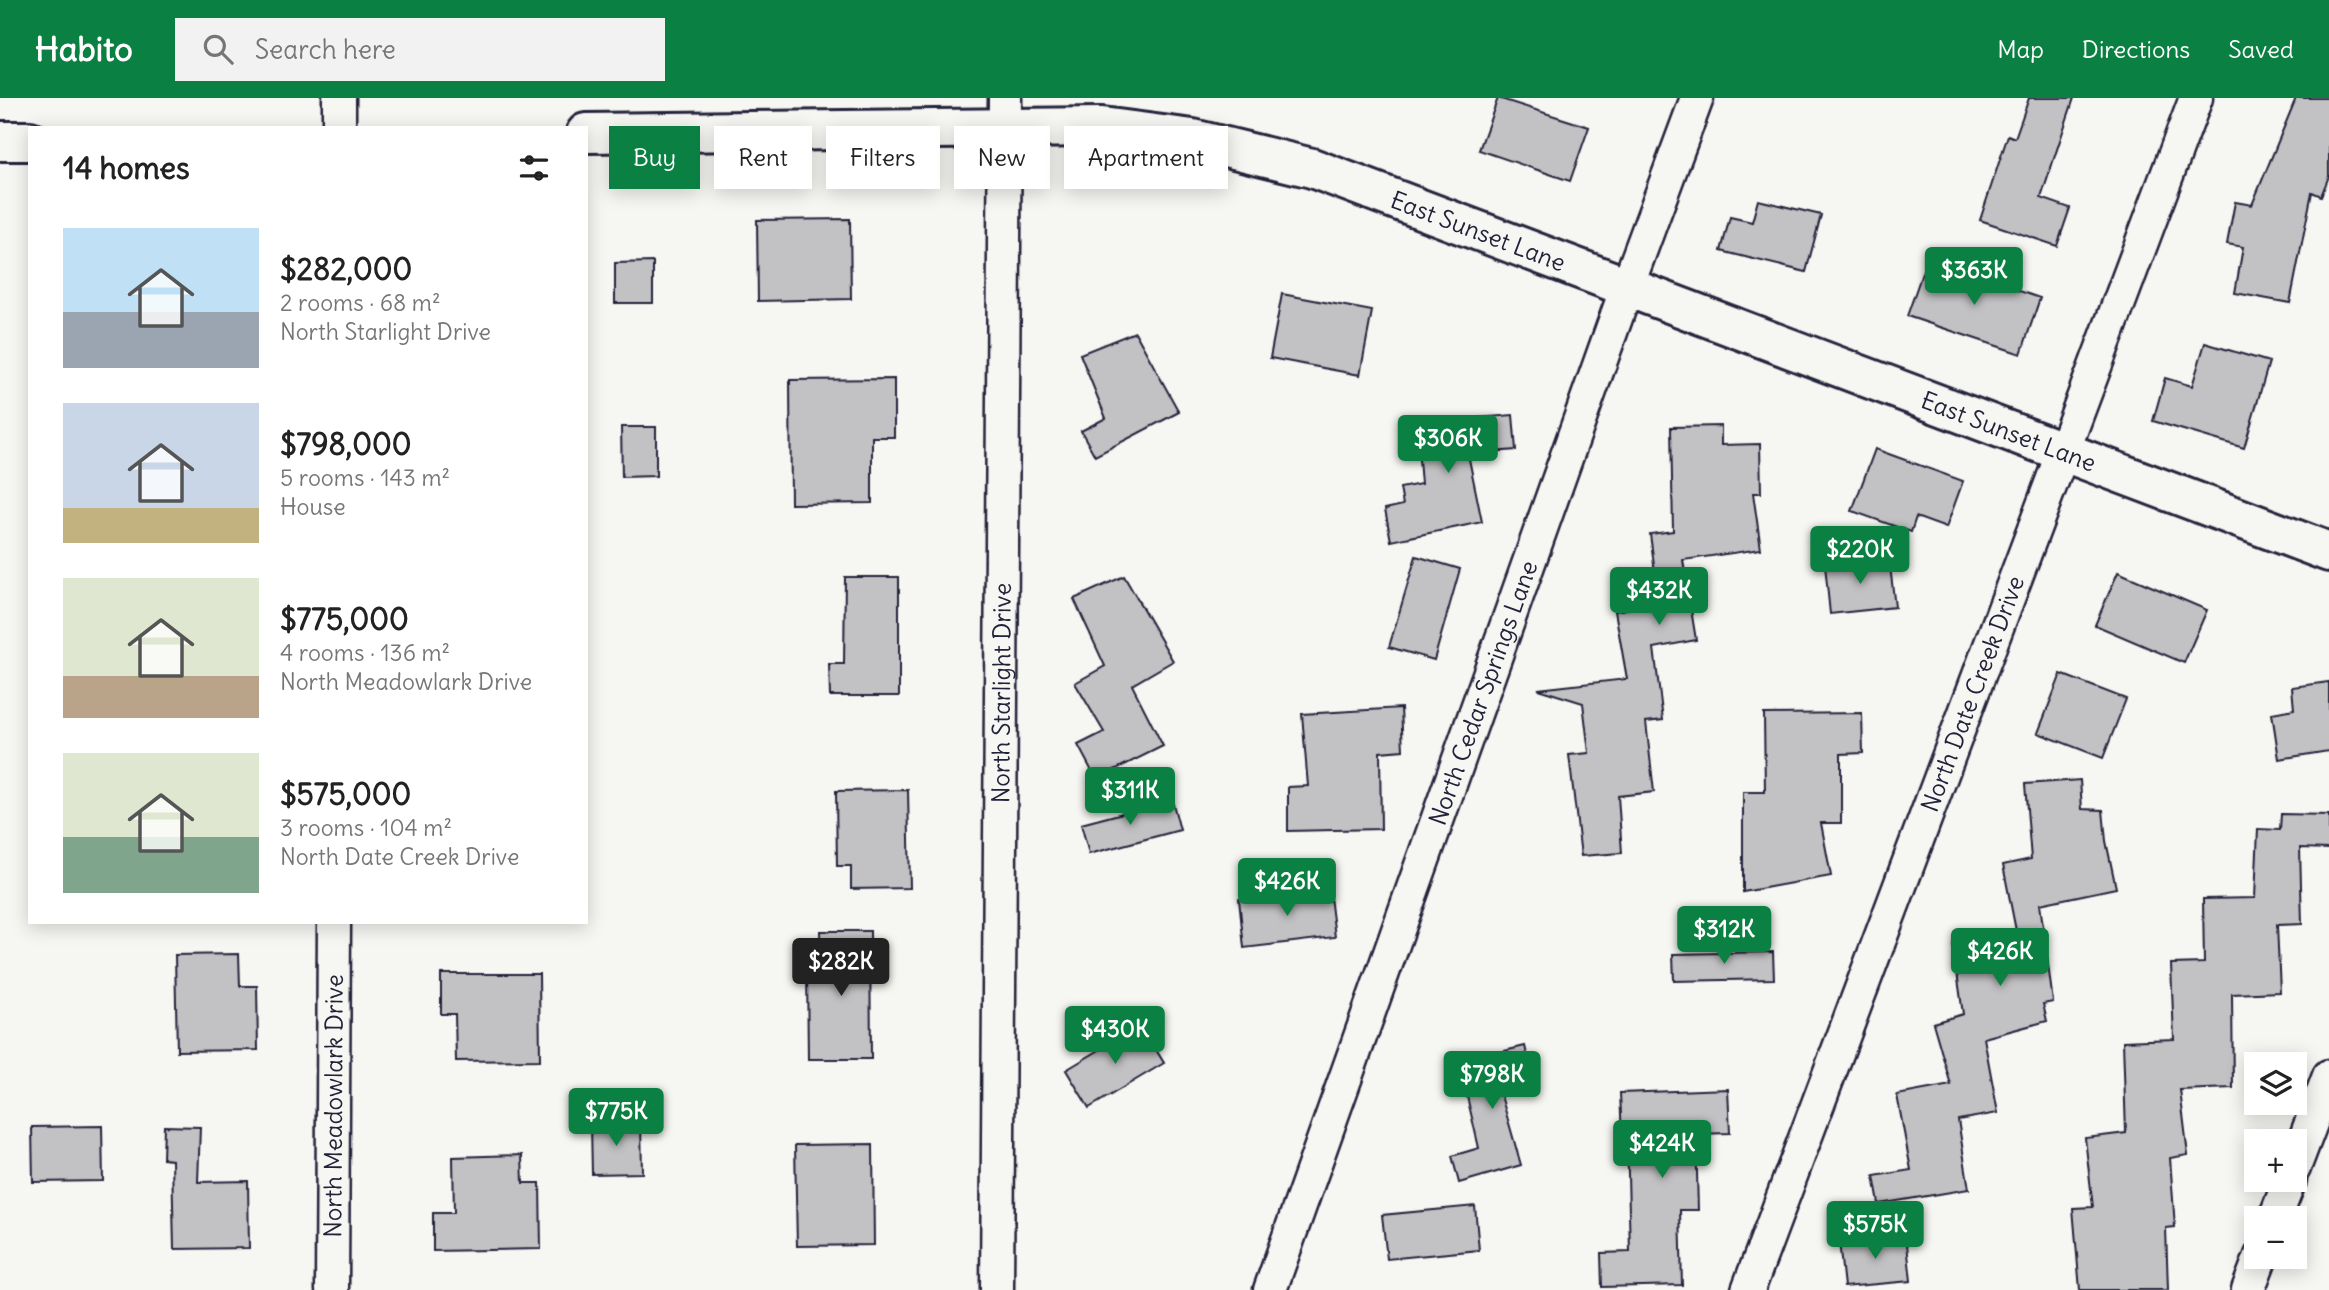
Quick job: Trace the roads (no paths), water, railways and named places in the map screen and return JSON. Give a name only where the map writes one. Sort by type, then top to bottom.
[{"type":"street","points":[[339,98],[339,126]]},
{"type":"street","name":"North Cedar Springs Lane","points":[[1270,1290],[1627,287],[1697,98]]},
{"type":"street","name":"North Date Creek Drive","points":[[1748,1290],[2196,98]]},
{"type":"street","name":"East Sunset Lane","points":[[588,133],[1005,113],[1193,139],[1312,168],[2329,552]]},
{"type":"street","name":"North Starlight Drive","points":[[997,1290],[1005,113]]},
{"type":"street","points":[[0,142],[28,141]]},
{"type":"street","name":"North Meadowlark Drive","points":[[332,1290],[334,924]]},
{"type":"street","points":[[2307,1134],[2329,1076]]},
{"type":"street","points":[[2248,1290],[2256,1269]]}]
